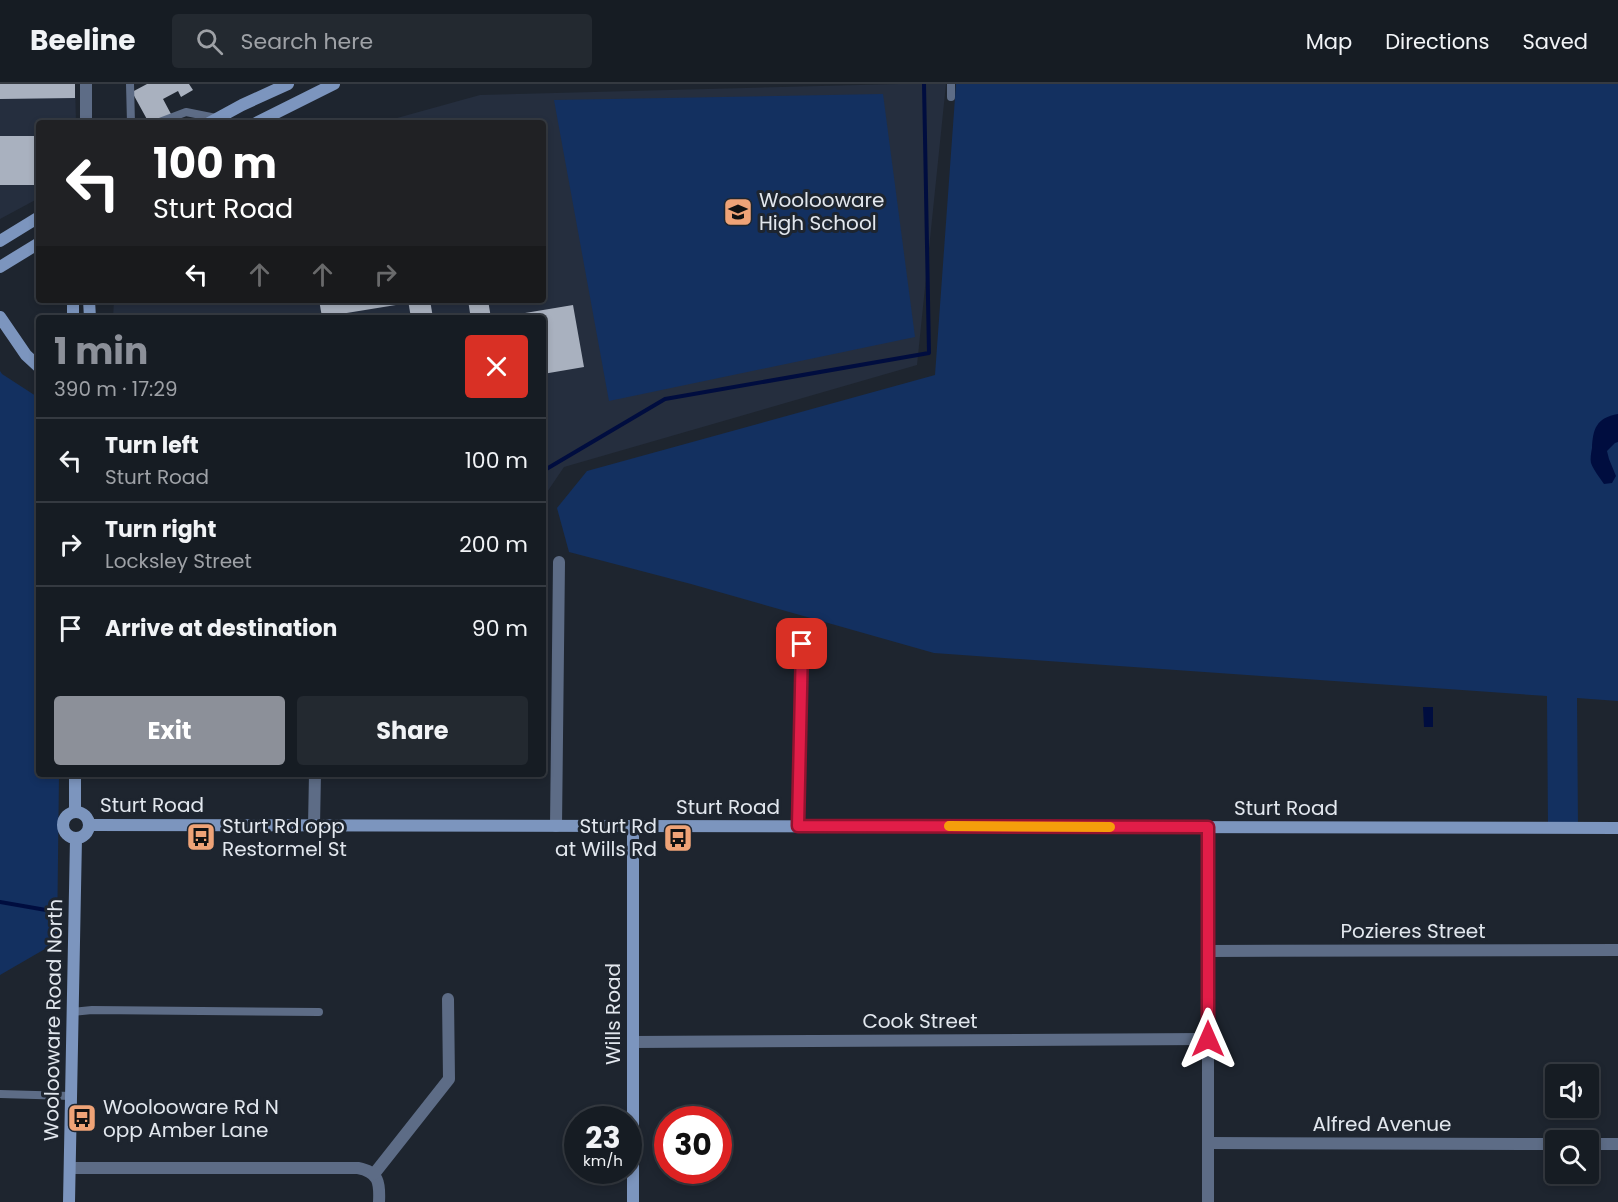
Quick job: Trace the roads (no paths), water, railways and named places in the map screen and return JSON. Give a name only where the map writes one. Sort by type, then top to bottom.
[{"type":"street","points":[[86,84],[86,120]]},
{"type":"street","points":[[215,120],[288,84]]},
{"type":"street","points":[[262,120],[334,84]]},
{"type":"street","points":[[0,241],[36,218]]},
{"type":"street","points":[[0,267],[36,245]]},
{"type":"street","points":[[0,317],[26,355],[36,364]]},
{"type":"street","points":[[556,826],[559,562]]},
{"type":"street","points":[[798,826],[802,644]]},
{"type":"street","points":[[75,777],[75,812]]},
{"type":"street","points":[[314,825],[315,777]]},
{"type":"street","points":[[75,812],[85,815],[90,825],[86,834],[76,838],[67,835],[63,826],[66,817],[75,812]]},
{"type":"street","name":"Sturt Road","points":[[90,825],[1618,828]]},
{"type":"street","name":"Wills Road","points":[[633,826],[633,1202]]},
{"type":"street","points":[[1208,827],[1208,1202]]},
{"type":"street","name":"Woolooware Road North","points":[[69,1202],[76,838]]},
{"type":"street","name":"Pozieres Street","points":[[1208,951],[1618,950]]},
{"type":"street","points":[[374,1174],[449,1079],[448,999]]},
{"type":"street","name":"Cook Street","points":[[633,1042],[1208,1039]]},
{"type":"street","name":"Alfred Avenue","points":[[1208,1143],[1545,1143]]},
{"type":"street","points":[[1599,1144],[1618,1144]]},
{"type":"street","points":[[70,1168],[358,1168],[374,1174],[378,1180],[380,1202]]},
{"type":"lane","points":[[130,84],[131,120]]},
{"type":"lane","points":[[951,84],[951,97]]},
{"type":"lane","points":[[165,120],[186,112],[210,120]]},
{"type":"lane","points":[[72,1012],[92,1010],[319,1012]]},
{"type":"lane","points":[[0,1094],[71,1096]]},
{"type":"waterway","points":[[546,469],[665,399],[929,353],[924,84]]},
{"type":"waterway","points":[[0,902],[46,910]]},
{"type":"place","name":"Woolooware High School","points":[[738,212]]},
{"type":"place","name":"Sturt Rd opp Restormel St","points":[[201,837]]},
{"type":"place","name":"Sturt Rd at Wills Rd","points":[[678,838]]},
{"type":"place","name":"Woolooware Rd N opp Amber Lane","points":[[82,1118]]}]
